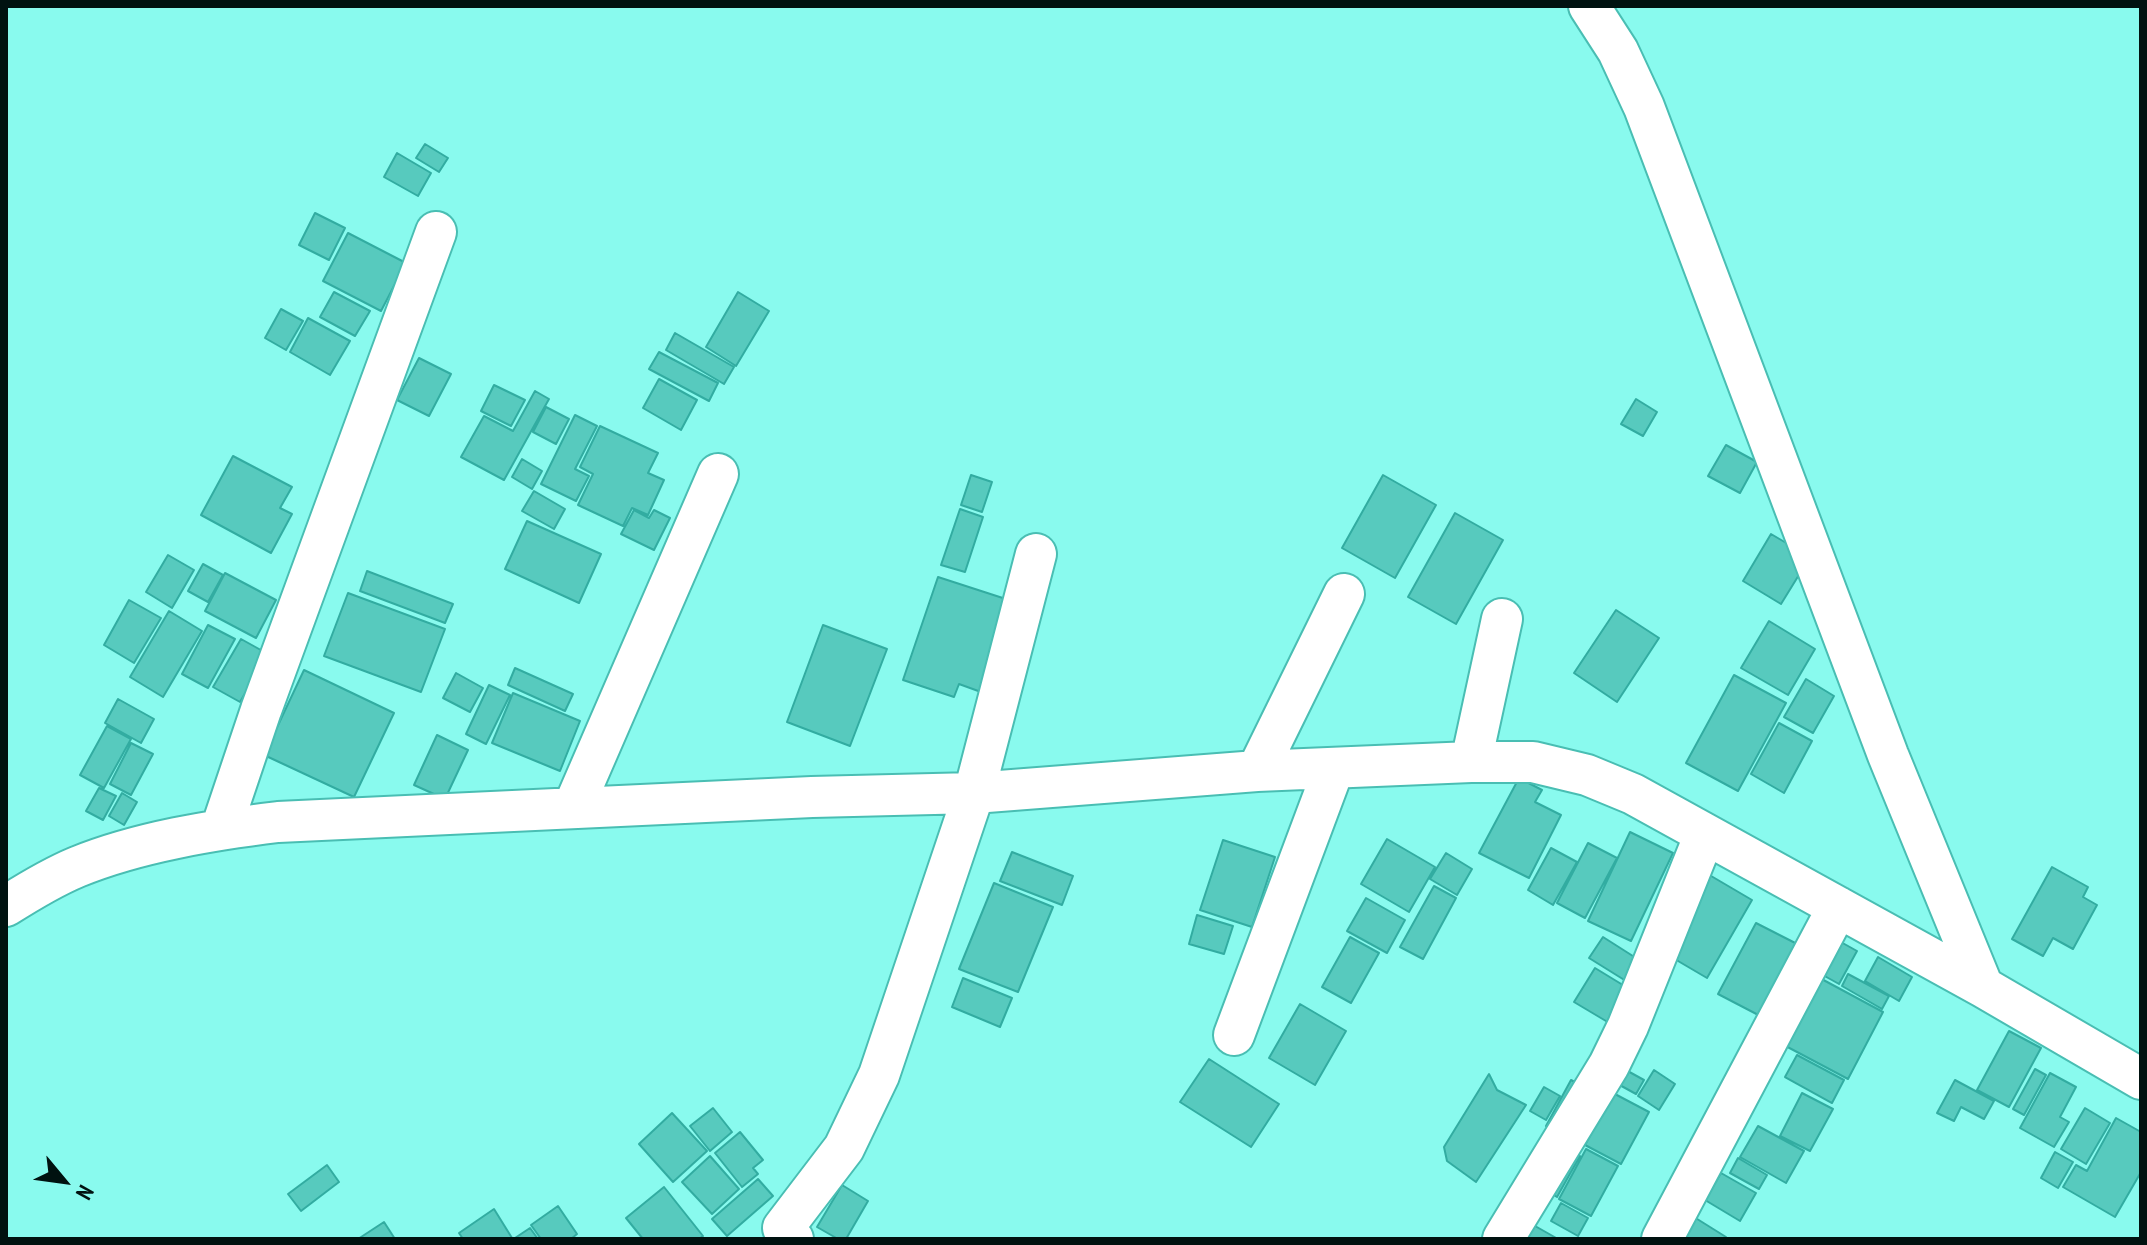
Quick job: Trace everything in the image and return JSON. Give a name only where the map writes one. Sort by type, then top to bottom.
[{"type":"street","points":[[1589,6],[1618,51],[1644,107],[1888,755],[1983,987]]},
{"type":"street","points":[[221,829],[261,710],[436,232]]},
{"type":"street","points":[[573,808],[718,474]]},
{"type":"street","points":[[782,1235],[844,1148],[879,1075],[974,793],[1036,554]]},
{"type":"street","points":[[1257,771],[1344,594]]},
{"type":"street","points":[[1471,762],[1502,619]]},
{"type":"street","points":[[6,906],[77,867],[141,847],[221,829],[278,822],[796,798],[974,793],[1257,771],[1533,762],[1587,775],[1633,794],[1983,987],[2141,1079]]},
{"type":"street","points":[[1234,1035],[1334,768]]},
{"type":"street","points":[[1503,1239],[1609,1065],[1628,1026],[1705,834]]},
{"type":"street","points":[[1662,1239],[1838,907]]},
{"type":"building","points":[[425,144],[448,158],[439,172],[416,158]]},
{"type":"building","points":[[397,153],[431,173],[418,196],[384,177]]},
{"type":"building","points":[[315,213],[345,228],[329,260],[299,245]]},
{"type":"building","points":[[348,233],[406,263],[381,311],[323,281]]},
{"type":"building","points":[[334,292],[370,311],[355,336],[320,317]]},
{"type":"building","points":[[738,292],[769,311],[736,366],[706,347]]},
{"type":"building","points":[[281,309],[303,321],[286,350],[265,338]]},
{"type":"building","points":[[308,318],[350,341],[330,375],[290,352]]},
{"type":"building","points":[[675,333],[734,367],[724,384],[666,350]]},
{"type":"building","points":[[659,352],[718,383],[709,401],[649,369]]},
{"type":"building","points":[[419,358],[451,374],[429,416],[397,400]]},
{"type":"building","points":[[659,379],[697,400],[681,430],[643,408]]},
{"type":"building","points":[[494,385],[525,400],[511,426],[481,411]]},
{"type":"building","points":[[535,391],[549,399],[504,480],[461,457],[484,416],[513,431]]},
{"type":"building","points":[[1636,399],[1657,412],[1643,436],[1621,424]]},
{"type":"building","points":[[546,407],[569,419],[556,444],[533,432]]},
{"type":"building","points":[[575,415],[597,426],[575,469],[589,476],[576,501],[541,484]]},
{"type":"building","points":[[600,426],[658,453],[648,473],[664,480],[648,515],[632,508],[623,526],[578,505],[593,474],[580,467]]},
{"type":"building","points":[[1726,445],[1757,462],[1740,493],[1708,476]]},
{"type":"building","points":[[233,456],[292,487],[280,508],[292,514],[271,553],[201,515]]},
{"type":"building","points":[[522,459],[542,471],[532,489],[512,477]]},
{"type":"building","points":[[971,475],[992,482],[982,512],[961,505]]},
{"type":"building","points":[[1383,475],[1436,505],[1395,578],[1342,548]]},
{"type":"building","points":[[534,491],[565,509],[554,529],[522,511]]},
{"type":"building","points":[[960,509],[983,517],[965,572],[941,565]]},
{"type":"building","points":[[634,510],[649,518],[654,510],[670,518],[654,550],[621,534]]},
{"type":"building","points":[[1455,513],[1503,540],[1456,624],[1408,597]]},
{"type":"building","points":[[527,521],[601,554],[579,603],[505,569]]},
{"type":"building","points":[[1771,534],[1810,557],[1781,604],[1743,581]]},
{"type":"building","points":[[168,555],[194,570],[172,608],[146,592]]},
{"type":"building","points":[[203,564],[223,575],[208,602],[188,591]]},
{"type":"building","points":[[367,571],[453,604],[445,623],[360,591]]},
{"type":"building","points":[[225,573],[276,600],[256,638],[205,611]]},
{"type":"building","points":[[938,577],[1012,601],[981,692],[959,684],[954,697],[903,680]]},
{"type":"building","points":[[348,593],[445,629],[421,692],[324,656]]},
{"type":"building","points":[[129,600],[161,618],[134,663],[104,645]]},
{"type":"building","points":[[1616,610],[1659,638],[1617,702],[1574,673]]},
{"type":"building","points":[[169,611],[202,631],[163,697],[130,677]]},
{"type":"building","points":[[1769,621],[1815,649],[1788,695],[1741,668]]},
{"type":"building","points":[[208,625],[235,639],[208,688],[182,674]]},
{"type":"building","points":[[823,625],[887,649],[850,746],[787,722]]},
{"type":"building","points":[[241,639],[268,654],[240,702],[213,687]]},
{"type":"building","points":[[515,668],[573,694],[565,711],[508,685]]},
{"type":"building","points":[[304,670],[394,713],[354,797],[264,755]]},
{"type":"building","points":[[456,673],[483,688],[470,712],[443,698]]},
{"type":"building","points":[[1734,675],[1786,703],[1738,791],[1686,763]]},
{"type":"building","points":[[1806,679],[1834,696],[1813,733],[1784,717]]},
{"type":"building","points":[[489,685],[510,695],[486,744],[466,734]]},
{"type":"building","points":[[513,693],[580,721],[560,771],[492,743]]},
{"type":"building","points":[[118,699],[154,719],[141,743],[105,723]]},
{"type":"building","points":[[1779,723],[1812,741],[1784,793],[1751,774]]},
{"type":"building","points":[[107,726],[131,739],[104,788],[80,775]]},
{"type":"building","points":[[437,735],[468,750],[445,799],[414,785]]},
{"type":"building","points":[[131,743],[153,754],[131,795],[110,784]]},
{"type":"building","points":[[1519,778],[1542,790],[1535,802],[1561,815],[1529,878],[1479,853]]},
{"type":"building","points":[[99,788],[116,796],[103,820],[86,811]]},
{"type":"building","points":[[122,793],[137,802],[124,825],[109,816]]},
{"type":"building","points":[[1630,832],[1673,853],[1631,941],[1588,921]]},
{"type":"building","points":[[1387,839],[1435,867],[1409,912],[1361,884]]},
{"type":"building","points":[[1223,840],[1275,857],[1252,927],[1200,910]]},
{"type":"building","points":[[1588,843],[1617,858],[1585,918],[1557,903]]},
{"type":"building","points":[[1551,848],[1577,862],[1553,905],[1528,890]]},
{"type":"building","points":[[1012,852],[1073,876],[1062,905],[1000,881]]},
{"type":"building","points":[[1446,853],[1472,869],[1457,895],[1430,879]]},
{"type":"building","points":[[2052,867],[2088,887],[2083,897],[2097,905],[2073,949],[2053,938],[2043,956],[2012,939]]},
{"type":"building","points":[[1706,873],[1752,900],[1707,978],[1661,951]]},
{"type":"building","points":[[994,883],[1053,907],[1018,992],[959,969]]},
{"type":"building","points":[[1434,886],[1456,898],[1423,959],[1400,947]]},
{"type":"building","points":[[1366,898],[1405,920],[1387,953],[1347,931]]},
{"type":"building","points":[[1197,915],[1233,926],[1224,954],[1189,944]]},
{"type":"building","points":[[1756,923],[1803,947],[1766,1019],[1718,994]]},
{"type":"building","points":[[1350,937],[1379,953],[1351,1003],[1322,987]]},
{"type":"building","points":[[1603,937],[1647,965],[1634,986],[1589,958]]},
{"type":"building","points":[[1839,941],[1857,951],[1839,984],[1821,974]]},
{"type":"building","points":[[1878,957],[1912,977],[1899,1001],[1865,981]]},
{"type":"building","points":[[1595,968],[1636,993],[1616,1027],[1574,1002]]},
{"type":"building","points":[[1848,974],[1889,996],[1882,1009],[1842,986]]},
{"type":"building","points":[[1816,976],[1883,1012],[1848,1079],[1780,1043]]},
{"type":"building","points":[[963,978],[1012,998],[1000,1027],[952,1007]]},
{"type":"building","points":[[1300,1004],[1346,1031],[1315,1085],[1269,1058]]},
{"type":"building","points":[[2009,1031],[2041,1048],[2009,1107],[1977,1090]]},
{"type":"building","points":[[1797,1055],[1844,1080],[1832,1103],[1785,1077]]},
{"type":"building","points":[[1209,1059],[1279,1104],[1251,1147],[1180,1102]]},
{"type":"building","points":[[1624,1069],[1644,1080],[1636,1094],[1616,1083]]},
{"type":"building","points":[[2035,1069],[2046,1075],[2024,1115],[2013,1109]]},
{"type":"building","points":[[1654,1070],[1675,1084],[1659,1110],[1638,1096]]},
{"type":"building","points":[[2050,1073],[2076,1087],[2060,1117],[2069,1122],[2054,1147],[2020,1128]]},
{"type":"building","points":[[1489,1074],[1497,1090],[1526,1105],[1476,1182],[1447,1161],[1444,1147]]},
{"type":"building","points":[[1571,1080],[1588,1089],[1563,1135],[1546,1126]]},
{"type":"building","points":[[1955,1080],[1994,1101],[1984,1119],[1961,1107],[1954,1121],[1937,1113]]},
{"type":"building","points":[[1544,1087],[1560,1096],[1546,1120],[1530,1111]]},
{"type":"building","points":[[1613,1093],[1649,1112],[1621,1164],[1585,1145]]},
{"type":"building","points":[[1802,1093],[1833,1109],[1810,1151],[1780,1136]]},
{"type":"building","points":[[713,1108],[732,1132],[710,1151],[690,1126]]},
{"type":"building","points":[[2085,1108],[2110,1123],[2086,1164],[2061,1149]]},
{"type":"building","points":[[672,1113],[707,1151],[673,1182],[639,1144]]},
{"type":"building","points":[[2116,1118],[2141,1132],[2141,1172],[2115,1217],[2063,1187],[2076,1165],[2087,1171]]},
{"type":"building","points":[[1758,1126],[1804,1151],[1786,1183],[1740,1157]]},
{"type":"building","points":[[740,1132],[763,1160],[753,1168],[758,1174],[742,1187],[715,1153]]},
{"type":"building","points":[[1568,1149],[1580,1156],[1557,1197],[1545,1190]]},
{"type":"building","points":[[1586,1149],[1618,1166],[1591,1216],[1559,1199]]},
{"type":"building","points":[[2055,1152],[2073,1162],[2058,1188],[2041,1178]]},
{"type":"building","points":[[710,1156],[739,1189],[712,1214],[682,1182]]},
{"type":"building","points":[[1738,1158],[1767,1175],[1759,1189],[1730,1173]]},
{"type":"building","points":[[327,1165],[339,1182],[301,1211],[288,1194]]},
{"type":"building","points":[[1721,1173],[1756,1193],[1740,1221],[1705,1200]]},
{"type":"building","points":[[758,1179],[773,1196],[727,1236],[712,1219]]},
{"type":"building","points":[[842,1185],[868,1201],[846,1239],[838,1239],[817,1227]]},
{"type":"building","points":[[664,1187],[703,1236],[699,1239],[643,1239],[626,1218]]},
{"type":"building","points":[[1561,1203],[1588,1218],[1578,1236],[1551,1221]]},
{"type":"building","points":[[558,1206],[577,1234],[571,1239],[541,1239],[531,1225]]},
{"type":"building","points":[[494,1209],[512,1238],[463,1239],[459,1233]]},
{"type":"building","points":[[1694,1217],[1726,1237],[1725,1239],[1681,1239]]},
{"type":"building","points":[[384,1222],[395,1239],[358,1239]]},
{"type":"building","points":[[1528,1222],[1558,1239],[1518,1239]]},
{"type":"building","points":[[530,1228],[538,1239],[515,1238]]}]
